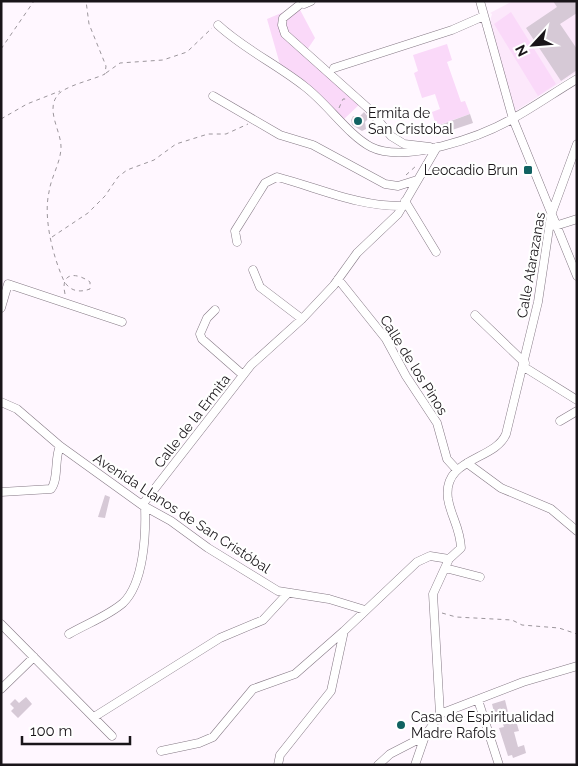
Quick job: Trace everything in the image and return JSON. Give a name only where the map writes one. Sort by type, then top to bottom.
[{"type":"street","points":[[480,1],[513,119],[577,276]]},
{"type":"street","points":[[304,4],[283,18],[282,29],[298,46],[369,109],[386,132],[395,140],[404,144],[436,147]]},
{"type":"street","points":[[334,68],[452,30],[484,16]]},
{"type":"street","points":[[218,25],[235,40],[298,81],[361,141],[389,153],[410,153],[436,147],[495,127],[513,119],[577,79]]},
{"type":"street","points":[[213,96],[280,135],[313,145],[384,184],[398,186],[417,180]]},
{"type":"street","name":"Calle Atarazanas","points":[[457,470],[504,440],[524,365],[544,270],[551,215],[577,144]]},
{"type":"street","name":"Calle de la Ermita","points":[[143,506],[251,364],[302,319],[338,279],[357,252],[389,223],[404,204],[436,147]]},
{"type":"street","points":[[236,242],[236,231],[265,183],[277,177],[348,199],[387,206],[404,204],[436,252]]},
{"type":"street","points":[[555,226],[577,219]]},
{"type":"street","points":[[253,270],[260,287],[302,319]]},
{"type":"street","name":"Calle de los Pinos","points":[[338,279],[386,339],[406,376],[437,424],[447,459],[457,470]]},
{"type":"street","points":[[1,308],[8,284],[122,322]]},
{"type":"street","name":"Calle de la Ermita","points":[[215,310],[207,318],[200,334],[202,339],[243,375]]},
{"type":"street","points":[[475,315],[524,365],[577,400]]},
{"type":"street","name":"Avenida Llanos de San Cristóbal","points":[[1,402],[17,410],[60,446],[143,506],[171,521],[208,548],[278,591],[329,599],[365,610]]},
{"type":"street","points":[[560,421],[577,410]]},
{"type":"street","points":[[1,492],[51,489],[55,483],[56,456],[60,446]]},
{"type":"street","points":[[467,463],[501,488],[551,509],[577,531]]},
{"type":"street","points":[[440,714],[434,594],[449,558],[461,548],[460,532],[448,499],[449,484],[457,470]]},
{"type":"street","points":[[69,634],[123,602],[134,586],[142,561],[143,506]]},
{"type":"street","points":[[161,751],[199,744],[214,737],[253,689],[295,674],[344,631],[416,562],[430,556],[449,558]]},
{"type":"street","points":[[445,568],[480,577]]},
{"type":"street","points":[[94,717],[220,638],[264,620],[288,593]]},
{"type":"street","points":[[1,624],[112,736]]},
{"type":"street","points":[[278,765],[280,755],[331,691],[344,631]]},
{"type":"street","points":[[1,689],[34,657]]},
{"type":"street","points":[[415,765],[425,736],[440,714],[523,682],[577,666]]},
{"type":"street","points":[[478,700],[499,765]]},
{"type":"street","points":[[378,765],[390,754],[425,736]]},
{"type":"path","points":[[1,49],[34,1]]},
{"type":"path","points":[[86,1],[89,24],[106,66],[105,74]]},
{"type":"path","points":[[1,119],[28,104],[105,74],[120,63],[163,60],[187,52],[199,44],[214,26],[218,25]]},
{"type":"path","points":[[61,91],[55,97],[53,112],[61,144],[60,154],[48,194],[53,258],[64,281],[72,290],[83,292],[90,289],[90,282],[83,277],[74,275],[64,281]]},
{"type":"path","points":[[342,121],[338,106],[343,100],[355,96]]},
{"type":"path","points":[[51,238],[88,213],[105,196],[118,176],[127,170],[154,160],[176,144],[208,134],[226,134],[246,125],[260,122]]},
{"type":"path","points":[[404,176],[418,165]]},
{"type":"path","points":[[63,302],[65,295],[64,281]]},
{"type":"path","points":[[434,611],[456,617],[512,620],[522,625],[559,628],[577,634]]},
{"type":"shaded area","points":[[513,1],[577,1],[577,72],[514,112],[490,22],[492,14],[490,13]]},
{"type":"shaded area","points":[[298,6],[315,38],[305,53],[362,102],[342,121],[281,68],[267,19]]},
{"type":"shaded area","points":[[511,12],[556,84],[538,96],[494,24]]},
{"type":"shaded area","points":[[447,44],[452,60],[447,62],[461,102],[465,101],[470,114],[436,126],[432,112],[440,109],[435,94],[422,98],[414,73],[418,71],[413,55]]},
{"type":"building","points":[[553,1],[575,1],[577,3],[577,13],[560,24],[577,49],[577,70],[561,81],[526,28],[557,7]]},
{"type":"building","name":"Ermita de San Cristobal","points":[[364,112],[369,118],[365,122],[366,129],[362,131],[352,125],[351,120],[353,116],[359,117]]},
{"type":"building","points":[[470,114],[473,123],[443,133],[440,125]]},
{"type":"building","points":[[105,495],[110,497],[105,518],[98,517]]},
{"type":"building","points":[[26,697],[32,704],[18,718],[11,711],[14,708],[10,704],[15,699],[19,703]]},
{"type":"building","points":[[505,700],[509,716],[514,714],[519,731],[514,732],[518,747],[524,745],[526,753],[513,758],[512,755],[508,756],[499,728],[504,727],[500,715],[495,716],[492,704]]},
{"type":"place","name":"Ermita de San Cristobal","points":[[358,121]]},
{"type":"place","name":"Leocadio Brun","points":[[528,170]]},
{"type":"place","name":"Casa de Espiritualidad Madre Rafols","points":[[401,725]]}]
